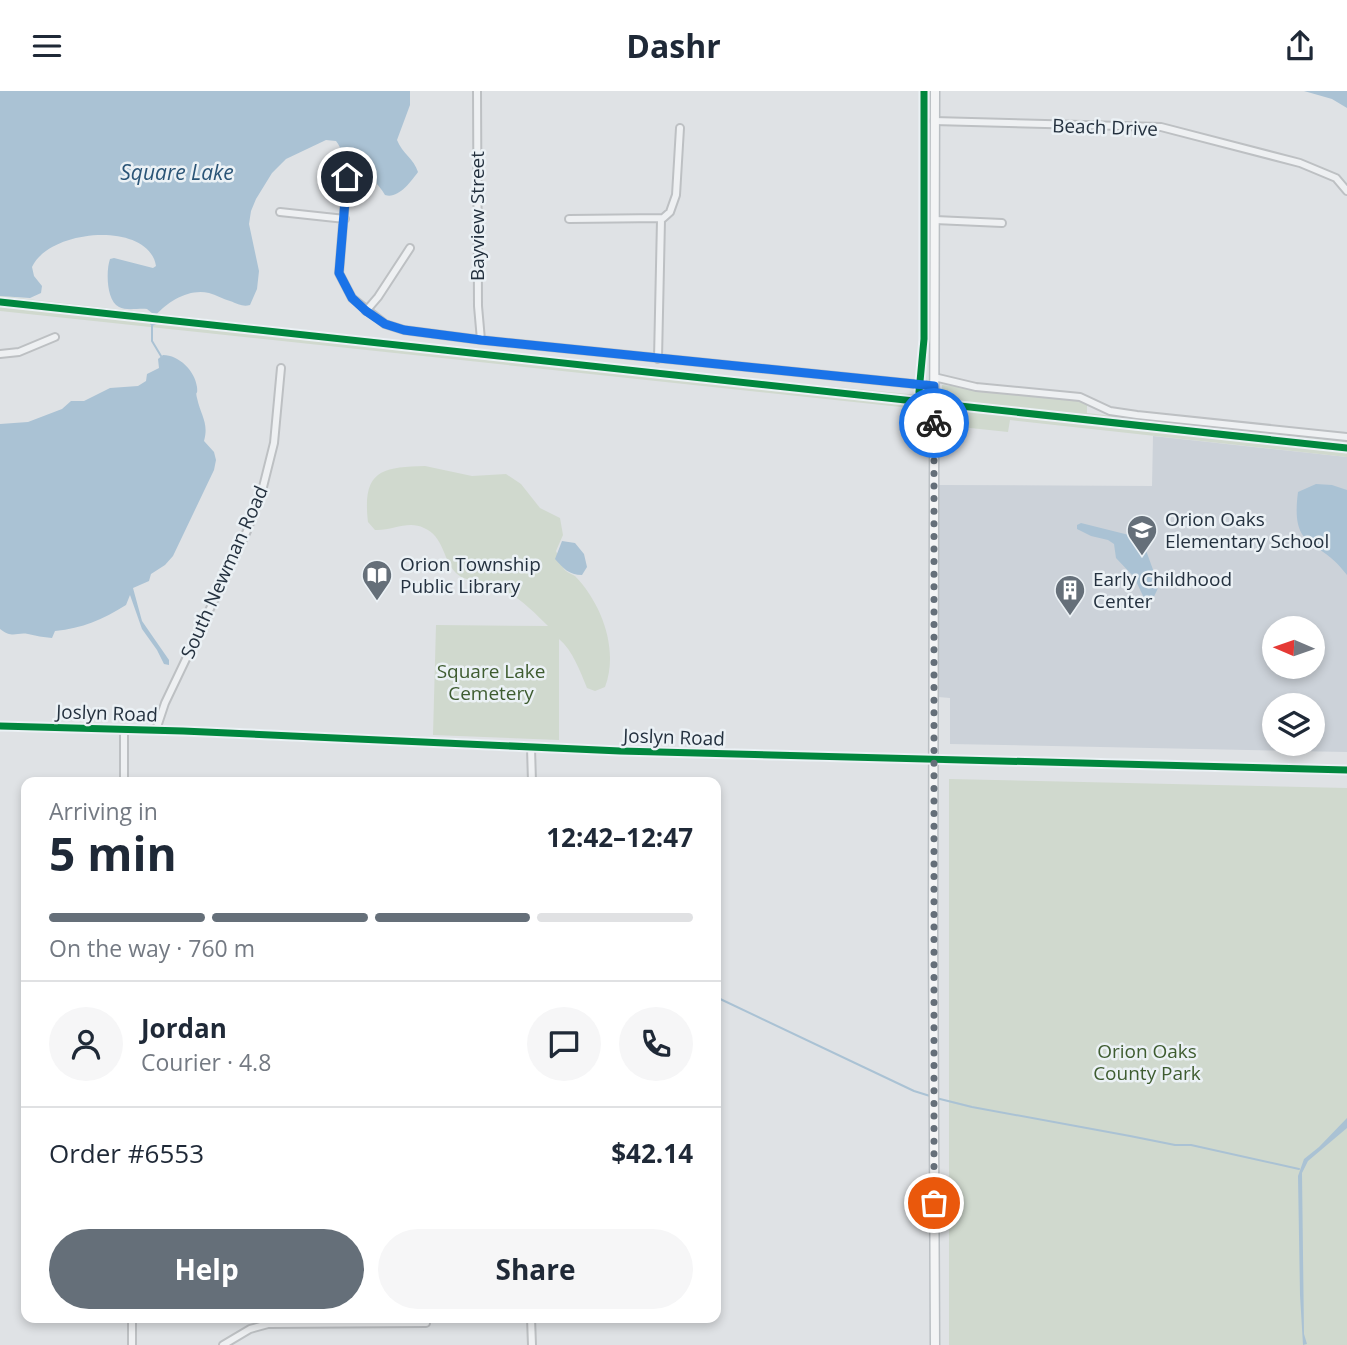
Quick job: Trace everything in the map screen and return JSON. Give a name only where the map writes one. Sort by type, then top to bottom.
[{"type":"main road","points":[[935,91],[935,1345]]},
{"type":"street","name":"Bayview Street","points":[[477,91],[478,306],[481,340]]},
{"type":"street","name":"Beach Drive","points":[[934,121],[1161,127],[1300,163],[1336,178],[1347,191]]},
{"type":"street","points":[[569,219],[663,218],[670,212],[676,195],[680,128]]},
{"type":"street","points":[[347,177],[339,273],[349,294],[366,311],[385,324],[404,330],[658,359],[1080,397],[1110,411],[1347,437]]},
{"type":"street","points":[[280,212],[345,219]]},
{"type":"street","points":[[658,359],[658,286],[663,218]]},
{"type":"street","points":[[935,220],[1002,223]]},
{"type":"street","points":[[366,311],[410,248]]},
{"type":"street","points":[[0,354],[19,352],[55,337]]},
{"type":"street","name":"South Newman Road","points":[[156,730],[165,703],[241,544],[262,491],[274,443],[281,368]]},
{"type":"street","name":"Joslyn Road","points":[[0,726],[156,730],[531,748],[934,761],[1347,770]]},
{"type":"street","points":[[124,729],[124,777]]},
{"type":"street","points":[[531,748],[532,777]]},
{"type":"street","points":[[132,1323],[132,1345]]},
{"type":"street","points":[[223,1345],[250,1329],[268,1324],[426,1323]]},
{"type":"street","points":[[531,1323],[532,1345]]},
{"type":"shaded area","name":"Orion Oaks Elementary School","points":[[1153,436],[1347,457],[1347,752],[1325,752],[1325,693],[1262,693],[1262,750],[950,744],[950,698],[938,697],[938,485],[1152,486]]},
{"type":"green space","points":[[0,296],[663,370],[929,396],[929,410],[0,311]]},
{"type":"green space","points":[[942,385],[1087,401],[1087,413],[1347,442],[1347,457],[1010,420],[1008,432],[942,425]]},
{"type":"green space","name":"Square Lake Cemetery","points":[[425,466],[472,476],[506,474],[521,484],[540,508],[560,518],[563,535],[556,551],[564,569],[575,576],[593,600],[605,628],[610,658],[605,687],[595,691],[587,688],[572,655],[559,639],[559,740],[433,735],[436,625],[548,626],[524,603],[503,589],[468,580],[455,572],[431,532],[412,525],[375,530],[368,522],[368,492],[378,475],[397,468]]},
{"type":"green space","name":"Orion Oaks County Park","points":[[949,779],[1347,788],[1347,1345],[949,1345]]},
{"type":"water","name":"Square Lake","points":[[0,91],[410,91],[410,105],[397,140],[418,172],[403,189],[390,196],[385,195],[362,170],[348,163],[336,141],[326,140],[286,159],[272,173],[251,211],[249,224],[259,271],[257,289],[250,305],[240,305],[209,293],[194,292],[167,305],[156,315],[157,324],[152,326],[150,324],[153,314],[147,309],[119,307],[109,292],[110,259],[153,268],[156,266],[149,252],[136,242],[118,236],[98,235],[58,244],[42,254],[32,267],[34,276],[42,286],[41,293],[30,298],[0,296]]},
{"type":"water","points":[[1304,91],[1347,91],[1347,108],[1332,99]]},
{"type":"water","points":[[163,355],[180,361],[193,375],[205,424],[204,441],[214,452],[216,460],[214,470],[173,556],[151,574],[149,581],[133,588],[142,621],[169,660],[169,665],[164,664],[142,629],[130,595],[126,605],[117,610],[83,625],[55,631],[52,638],[4,632],[0,629],[0,424],[28,422],[62,409],[71,401],[84,401],[110,388],[138,386],[146,381],[147,374],[159,368],[158,359]]},
{"type":"water","points":[[1316,484],[1347,490],[1347,575],[1337,563],[1309,542],[1298,525],[1298,492]]},
{"type":"water","points":[[1081,523],[1133,536],[1143,542],[1158,588],[1152,601],[1144,598],[1134,577],[1116,558],[1114,544],[1077,529],[1077,525]]},
{"type":"water","points":[[562,541],[575,543],[584,554],[587,567],[582,575],[570,572],[555,559]]},
{"type":"water","points":[[1347,1118],[1347,1128],[1308,1161],[1302,1173],[1304,1334],[1307,1344],[1303,1345],[1298,1176],[1304,1159]]},
{"type":"waterway","points":[[152,326],[152,341],[161,356]]},
{"type":"waterway","points":[[721,999],[914,1091],[930,1096]]},
{"type":"waterway","points":[[936,1098],[1175,1145],[1191,1145],[1299,1169]]},
{"type":"cycle path","points":[[924,91],[924,339],[919,392],[924,403]]},
{"type":"cycle path","points":[[0,302],[1347,448]]},
{"type":"cycle path","points":[[0,726],[183,731],[620,751],[1347,770]]},
{"type":"way so far","points":[[934,423],[934,1203]]},
{"type":"place","name":"Orion Oaks Elementary School","points":[[1142,557]]},
{"type":"place","name":"Orion Township Public Library","points":[[377,602]]},
{"type":"place","name":"Early Childhood Center","points":[[1070,617]]},
{"type":"route","points":[[347,177],[339,273],[352,298],[385,324],[404,330],[481,340],[934,386],[934,423]]}]
